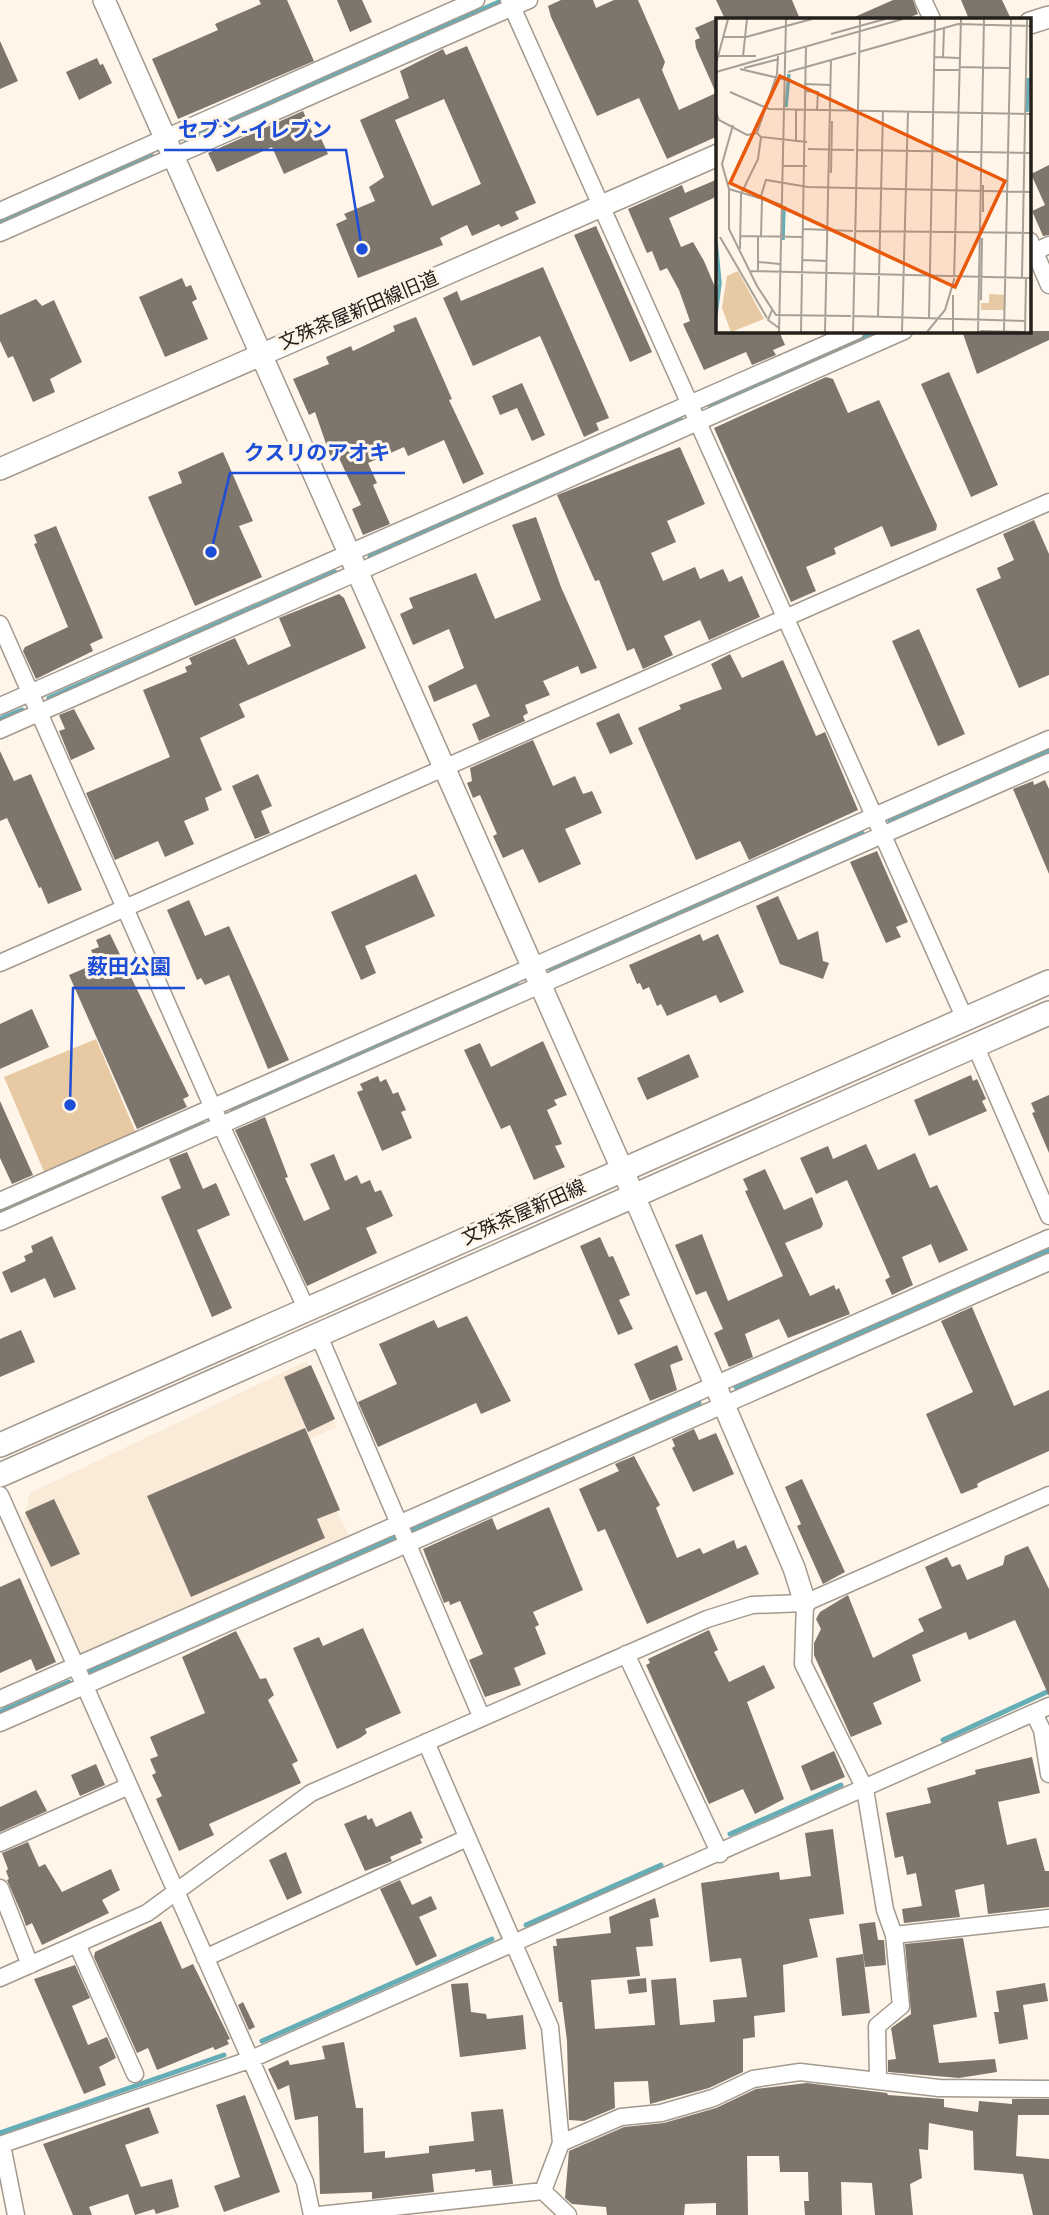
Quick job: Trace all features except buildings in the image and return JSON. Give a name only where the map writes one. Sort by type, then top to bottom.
[{"type":"main road","name":"文殊茶屋新田線","points":[[0,1445],[1049,982]]},
{"type":"main road","name":"文殊茶屋新田線","points":[[0,1475],[1049,1013]]},
{"type":"street","points":[[104,0],[258,354],[634,1196],[794,1567],[805,1602],[803,1664],[864,1789],[885,1910],[894,1935],[901,2006],[877,2026],[878,2079]]},
{"type":"street","points":[[0,211],[476,0]]},
{"type":"street","points":[[0,233],[173,158],[511,4],[529,0]]},
{"type":"street","points":[[923,0],[932,18]]},
{"type":"street","points":[[511,4],[965,1019]]},
{"type":"street","points":[[1032,22],[1049,17]]},
{"type":"street","name":"文殊茶屋新田線旧道","points":[[0,469],[716,156]]},
{"type":"street","points":[[1036,248],[1043,274]]},
{"type":"street","points":[[0,730],[689,405],[854,332]]},
{"type":"street","points":[[0,706],[696,421],[902,332]]},
{"type":"street","points":[[0,963],[1049,502]]},
{"type":"street","points":[[0,624],[213,1108],[306,1308]]},
{"type":"street","points":[[0,1222],[221,1124],[874,817],[1049,739]]},
{"type":"street","points":[[0,1201],[213,1108],[882,835],[1049,762]]},
{"type":"street","points":[[975,1045],[1049,1216]]},
{"type":"street","points":[[0,1723],[407,1545],[1049,1238]]},
{"type":"street","points":[[0,1699],[397,1524],[1049,1262]]},
{"type":"street","points":[[319,1336],[481,1716]]},
{"type":"street","points":[[0,1978],[148,1913],[311,1793],[481,1716],[708,1619],[752,1605],[805,1602],[1049,1494]]},
{"type":"street","points":[[0,1495],[305,2182],[312,2215]]},
{"type":"street","points":[[626,1654],[720,1854]]},
{"type":"street","points":[[16,2215],[1,2145],[249,2060],[1041,1710],[1049,1773]]},
{"type":"street","points":[[426,1742],[550,2026],[561,2143],[543,2191]]},
{"type":"street","points":[[0,1843],[129,1787]]},
{"type":"street","points":[[205,1958],[467,1838]]},
{"type":"street","points":[[0,1888],[30,1965]]},
{"type":"street","points":[[894,1935],[1049,1918]]},
{"type":"street","points":[[77,1944],[135,2074]]},
{"type":"street","points":[[561,2143],[621,2117],[662,2113],[713,2098],[753,2079],[800,2072],[939,2088],[1049,2089]]},
{"type":"street","points":[[318,2215],[543,2191],[568,2215]]},
{"type":"shaded area","points":[[96,1039],[136,1133],[45,1174],[4,1077]]},
{"type":"shaded area","points":[[307,1361],[336,1427],[304,1442],[351,1541],[87,1657],[77,1651],[23,1523],[30,1493]]},
{"type":"waterway","points":[[186,140],[499,2]]},
{"type":"waterway","points":[[0,223],[151,155]]},
{"type":"waterway","points":[[710,405],[877,332]]},
{"type":"waterway","points":[[370,556],[680,418]]},
{"type":"waterway","points":[[49,698],[335,572]]},
{"type":"waterway","points":[[0,719],[22,710]]},
{"type":"waterway","points":[[890,821],[1049,751]]},
{"type":"waterway","points":[[551,970],[862,833]]},
{"type":"waterway","points":[[233,1110],[517,985]]},
{"type":"waterway","points":[[0,1213],[202,1124]]},
{"type":"waterway","points":[[736,1387],[1049,1250]]},
{"type":"waterway","points":[[409,1531],[699,1403]]},
{"type":"waterway","points":[[89,1672],[395,1537]]},
{"type":"waterway","points":[[0,1712],[69,1682]]},
{"type":"waterway","points":[[943,1740],[1049,1691]]},
{"type":"waterway","points":[[730,1834],[841,1785]]},
{"type":"waterway","points":[[526,1925],[661,1865]]},
{"type":"waterway","points":[[262,2041],[492,1939]]},
{"type":"waterway","points":[[0,2133],[224,2055]]},
{"type":"place","name":"セブン-イレブン","points":[[362,249]]},
{"type":"place","name":"クスリのアオキ","points":[[211,552]]},
{"type":"place","name":"薮田公園","points":[[70,1105]]}]
